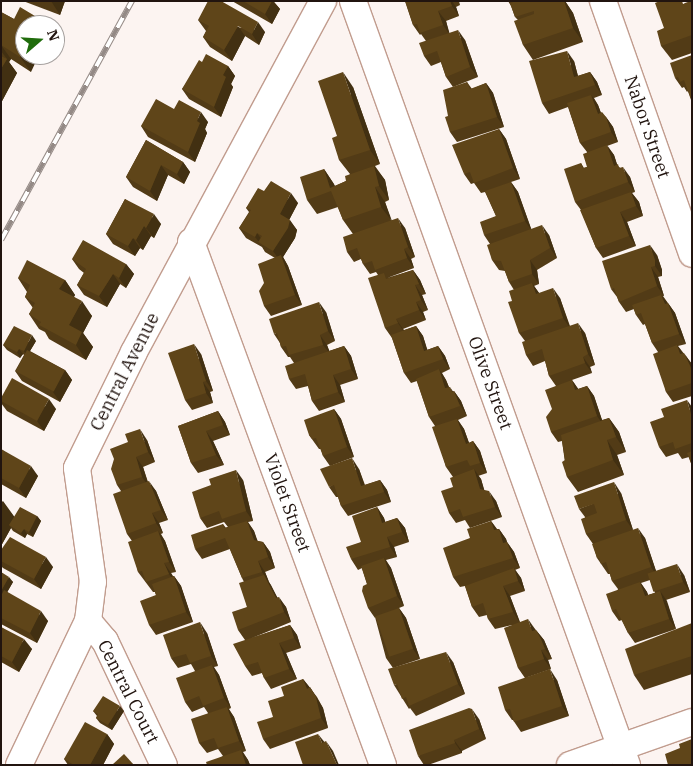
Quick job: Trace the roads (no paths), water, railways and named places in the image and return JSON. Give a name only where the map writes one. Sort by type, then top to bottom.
[{"type":"street","name":"Central Avenue","points":[[19,765],[88,621],[93,582],[77,468],[191,242],[322,1]]},
{"type":"street","name":"Olive Street","points":[[352,1],[624,756]]},
{"type":"street","name":"Nabor Street","points":[[603,1],[692,254]]},
{"type":"street","name":"Violet Street","points":[[191,242],[383,765]]},
{"type":"street","name":"Central Court","points":[[88,621],[105,641],[164,765]]},
{"type":"street","points":[[570,765],[624,756],[692,722]]},
{"type":"railway","points":[[1,240],[132,1]]}]
